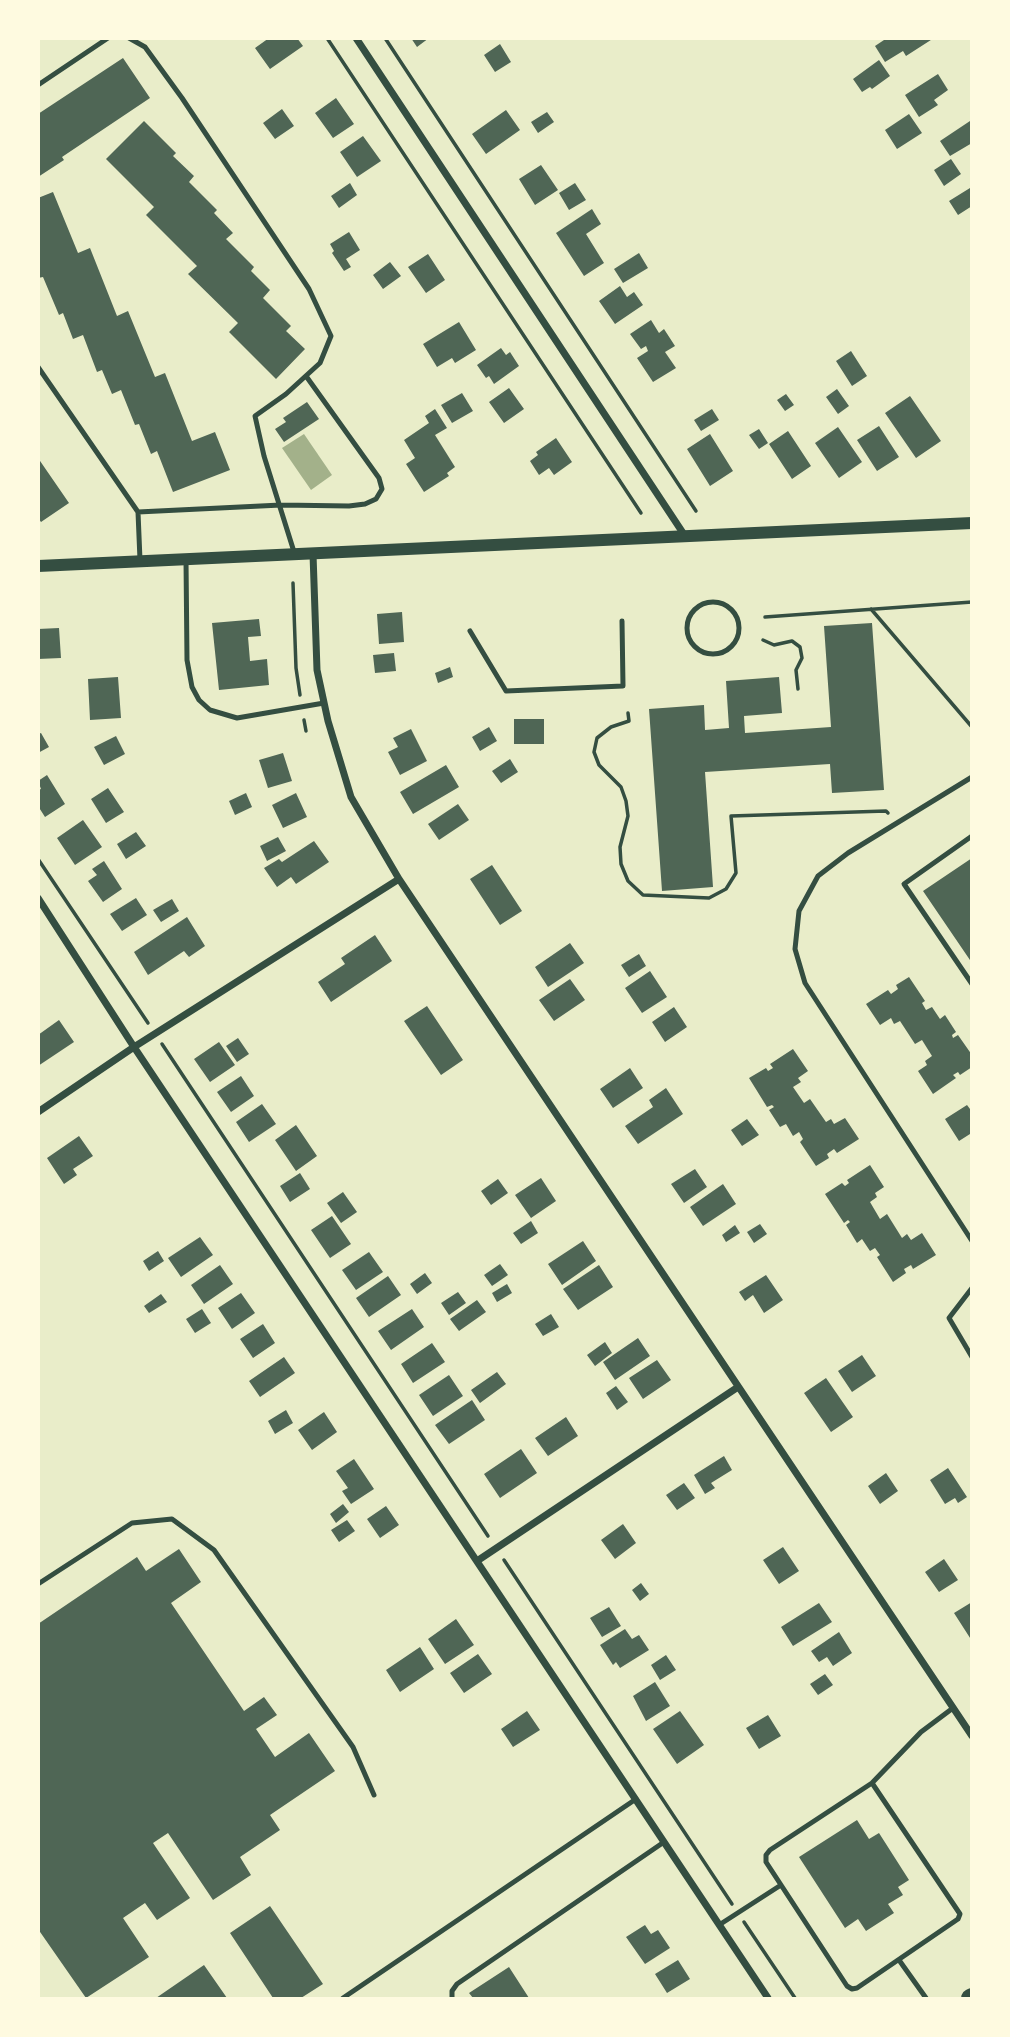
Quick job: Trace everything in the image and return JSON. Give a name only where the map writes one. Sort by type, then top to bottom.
[{"type":"street","points":[[356,38],[685,536]]},
{"type":"street","points":[[38,566],[971,523]]},
{"type":"street","points":[[313,554],[317,670],[351,797],[399,879],[971,1735]]},
{"type":"street","points":[[38,1112],[134,1046],[399,879]]},
{"type":"street","points":[[38,898],[768,1998]]},
{"type":"street","points":[[477,1561],[738,1387]]},
{"type":"lane","points":[[38,85],[108,38]]},
{"type":"lane","points":[[129,38],[145,47],[182,98],[309,289],[331,336],[320,363],[286,394],[255,416],[264,456],[295,556]]},
{"type":"lane","points":[[38,367],[138,512],[140,561]]},
{"type":"lane","points":[[138,512],[365,504],[376,499],[382,489],[379,478],[306,376]]},
{"type":"lane","points":[[186,559],[187,660],[192,687],[200,701],[210,710],[237,718],[324,703]]},
{"type":"lane","points":[[713,601],[730,607],[736,614],[740,632],[732,648],[716,655],[707,654],[693,646],[687,630],[687,619],[696,607],[713,601]]},
{"type":"lane","points":[[470,631],[506,691],[622,686],[622,621]]},
{"type":"lane","points":[[971,777],[848,853],[818,876],[799,911],[795,949],[805,983],[971,1241]]},
{"type":"lane","points":[[971,836],[904,884],[971,984]]},
{"type":"lane","points":[[971,1288],[949,1318],[971,1357]]},
{"type":"lane","points":[[38,1584],[132,1523],[172,1519],[214,1550],[353,1747],[374,1795]]},
{"type":"lane","points":[[872,1783],[960,1914],[958,1919],[899,1960],[852,1989],[847,1986],[766,1863],[766,1855],[872,1783],[921,1732],[953,1708]]},
{"type":"lane","points":[[343,1998],[636,1799]]},
{"type":"lane","points":[[452,1998],[452,1991],[457,1984],[664,1842]]},
{"type":"lane","points":[[719,1925],[781,1885]]},
{"type":"lane","points":[[899,1960],[926,1998]]},
{"type":"path","points":[[327,38],[641,513]]},
{"type":"path","points":[[385,38],[696,511]]},
{"type":"path","points":[[293,583],[296,668],[306,731]]},
{"type":"path","points":[[765,617],[971,602]]},
{"type":"path","points":[[871,609],[971,727]]},
{"type":"path","points":[[763,640],[774,645],[792,641],[800,647],[802,658],[796,670],[798,688]]},
{"type":"path","points":[[628,713],[629,721],[611,727],[597,738],[594,752],[599,765],[621,787],[626,801],[628,816],[620,847],[621,864],[628,881],[643,895],[709,898],[726,889],[736,873],[731,816],[886,811],[895,824]]},
{"type":"path","points":[[38,859],[795,1998]]},
{"type":"shaded area","points":[[304,434],[332,475],[311,490],[282,448]]},
{"type":"building","points":[[269,38],[297,38],[303,46],[270,69],[255,48]]},
{"type":"building","points":[[411,38],[429,38],[417,47]]},
{"type":"building","points":[[887,38],[934,38],[906,56],[903,51],[885,62],[875,46]]},
{"type":"building","points":[[500,44],[511,62],[495,72],[484,55]]},
{"type":"building","points":[[123,58],[150,98],[62,157],[64,160],[38,177],[38,114]]},
{"type":"building","points":[[879,60],[890,76],[872,89],[870,87],[862,92],[853,79]]},
{"type":"building","points":[[938,74],[948,90],[934,100],[938,105],[919,117],[905,95]]},
{"type":"building","points":[[336,98],[354,124],[333,138],[315,113]]},
{"type":"building","points":[[282,109],[294,126],[275,139],[263,123]]},
{"type":"building","points":[[506,110],[520,130],[486,154],[472,134]]},
{"type":"building","points":[[547,112],[554,122],[538,133],[531,122]]},
{"type":"building","points":[[909,114],[922,133],[897,149],[885,130]]},
{"type":"building","points":[[144,121],[176,153],[173,156],[194,176],[189,182],[217,210],[214,213],[233,233],[226,239],[254,267],[251,271],[270,290],[263,298],[291,326],[286,331],[305,349],[276,379],[229,332],[238,323],[188,274],[197,266],[146,215],[154,207],[106,159]]},
{"type":"building","points":[[970,121],[972,143],[950,156],[940,141]]},
{"type":"building","points":[[363,136],[381,161],[357,177],[340,152]]},
{"type":"building","points":[[951,159],[961,174],[944,186],[934,170]]},
{"type":"building","points":[[541,165],[558,190],[535,205],[519,179]]},
{"type":"building","points":[[350,183],[357,195],[339,208],[331,196]]},
{"type":"building","points":[[575,183],[586,200],[569,210],[559,193]]},
{"type":"building","points":[[970,188],[972,206],[958,215],[949,201]]},
{"type":"building","points":[[53,192],[78,253],[90,248],[117,316],[128,311],[155,377],[165,373],[192,441],[215,432],[230,470],[173,492],[157,451],[151,454],[139,424],[135,425],[121,390],[112,394],[102,370],[97,372],[83,335],[73,339],[63,313],[59,315],[43,277],[38,278],[38,198]]},
{"type":"building","points":[[592,209],[601,224],[586,234],[604,263],[584,276],[556,233]]},
{"type":"building","points":[[349,232],[360,250],[346,259],[351,267],[344,271],[332,253],[334,251],[330,244]]},
{"type":"building","points":[[639,253],[648,268],[623,283],[614,269]]},
{"type":"building","points":[[428,254],[445,280],[426,293],[408,267]]},
{"type":"building","points":[[390,262],[401,276],[383,289],[373,275]]},
{"type":"building","points":[[620,286],[627,297],[634,292],[643,305],[615,324],[599,301]]},
{"type":"building","points":[[651,320],[659,333],[664,329],[675,346],[665,352],[676,368],[653,382],[637,358],[648,351],[646,346],[641,349],[630,334]]},
{"type":"building","points":[[459,322],[476,350],[455,363],[452,358],[437,367],[423,344]]},
{"type":"building","points":[[501,348],[506,355],[510,352],[519,366],[494,384],[477,365]]},
{"type":"building","points":[[851,351],[867,376],[852,386],[836,361]]},
{"type":"building","points":[[509,388],[524,409],[504,423],[489,402]]},
{"type":"building","points":[[837,389],[849,406],[838,414],[826,397]]},
{"type":"building","points":[[462,393],[473,411],[452,423],[441,405]]},
{"type":"building","points":[[786,394],[794,405],[785,411],[777,400]]},
{"type":"building","points":[[910,396],[941,441],[916,458],[885,413]]},
{"type":"building","points":[[307,402],[319,419],[284,442],[275,429],[286,422],[283,418]]},
{"type":"building","points":[[435,409],[447,428],[435,435],[455,467],[447,473],[449,476],[424,492],[406,464],[415,458],[404,440],[429,423],[425,416]]},
{"type":"building","points":[[712,409],[719,420],[701,431],[694,420]]},
{"type":"building","points":[[879,426],[899,457],[877,471],[857,440]]},
{"type":"building","points":[[838,427],[862,462],[839,478],[815,443]]},
{"type":"building","points":[[759,429],[768,443],[759,449],[749,435]]},
{"type":"building","points":[[788,431],[811,466],[792,479],[769,444]]},
{"type":"building","points":[[710,434],[733,471],[710,486],[687,449]]},
{"type":"building","points":[[556,438],[572,462],[554,475],[549,468],[539,475],[530,461],[538,455],[536,452]]},
{"type":"building","points":[[38,458],[69,503],[41,522],[38,518]]},
{"type":"building","points":[[402,612],[404,642],[379,644],[377,614]]},
{"type":"building","points":[[259,619],[261,636],[248,637],[250,661],[267,659],[269,685],[219,690],[212,623]]},
{"type":"building","points":[[872,623],[884,790],[832,793],[830,764],[705,772],[713,887],[662,891],[649,709],[704,705],[705,730],[729,728],[726,681],[779,677],[782,713],[744,716],[745,733],[831,727],[824,626]]},
{"type":"building","points":[[59,628],[61,658],[38,659],[38,629]]},
{"type":"building","points":[[394,653],[396,671],[375,673],[373,655]]},
{"type":"building","points":[[450,667],[453,677],[438,683],[435,673]]},
{"type":"building","points":[[118,677],[121,718],[90,720],[88,679]]},
{"type":"building","points":[[514,719],[544,719],[544,744],[514,744]]},
{"type":"building","points":[[489,727],[497,741],[480,751],[472,737]]},
{"type":"building","points":[[411,729],[427,761],[400,775],[388,752],[398,747],[393,738]]},
{"type":"building","points":[[41,733],[49,747],[38,753],[38,734]]},
{"type":"building","points":[[116,736],[125,754],[104,765],[94,747]]},
{"type":"building","points":[[283,753],[292,781],[268,788],[259,760]]},
{"type":"building","points":[[510,759],[518,772],[501,783],[492,771]]},
{"type":"building","points":[[446,765],[459,787],[413,814],[400,792]]},
{"type":"building","points":[[47,775],[65,804],[45,817],[38,806],[38,790],[41,789],[38,781]]},
{"type":"building","points":[[108,788],[124,812],[106,823],[91,799]]},
{"type":"building","points":[[246,793],[252,807],[235,815],[229,801]]},
{"type":"building","points":[[296,793],[307,817],[283,828],[272,805]]},
{"type":"building","points":[[458,804],[469,820],[439,840],[428,824]]},
{"type":"building","points":[[83,820],[102,847],[75,865],[57,838]]},
{"type":"building","points":[[136,832],[146,846],[126,859],[117,844]]},
{"type":"building","points":[[278,837],[286,851],[267,861],[260,846]]},
{"type":"building","points":[[314,841],[329,862],[296,884],[291,877],[277,887],[264,868],[279,859],[282,862]]},
{"type":"building","points":[[972,858],[972,963],[923,891]]},
{"type":"building","points":[[104,861],[122,889],[103,902],[88,881],[97,875],[92,869]]},
{"type":"building","points":[[492,865],[522,911],[500,925],[470,879]]},
{"type":"building","points":[[136,898],[147,915],[122,931],[110,914]]},
{"type":"building","points":[[172,899],[179,911],[161,922],[153,910]]},
{"type":"building","points":[[187,917],[205,946],[189,957],[184,951],[148,975],[134,952]]},
{"type":"building","points":[[375,935],[392,961],[331,1002],[318,982],[345,964],[341,958]]},
{"type":"building","points":[[570,943],[584,963],[548,987],[535,967]]},
{"type":"building","points":[[639,954],[646,966],[629,977],[621,965]]},
{"type":"building","points":[[650,971],[667,997],[642,1013],[625,988]]},
{"type":"building","points":[[909,977],[925,1001],[922,1003],[926,1010],[932,1007],[940,1019],[945,1015],[956,1032],[952,1035],[953,1038],[958,1035],[972,1055],[972,1067],[960,1075],[958,1072],[953,1075],[956,1078],[933,1094],[918,1071],[927,1065],[925,1061],[932,1056],[922,1040],[915,1044],[900,1021],[894,1024],[891,1018],[880,1025],[866,1004],[888,990],[891,994],[898,989],[896,985]]},
{"type":"building","points":[[570,979],[585,1000],[554,1021],[539,1000]]},
{"type":"building","points":[[427,1006],[463,1060],[441,1075],[404,1021]]},
{"type":"building","points":[[674,1007],[687,1027],[665,1042],[652,1022]]},
{"type":"building","points":[[59,1020],[74,1042],[38,1066],[38,1035]]},
{"type":"building","points":[[238,1038],[249,1054],[237,1062],[226,1046]]},
{"type":"building","points":[[219,1042],[235,1065],[210,1082],[194,1059]]},
{"type":"building","points":[[793,1049],[808,1071],[798,1078],[801,1082],[793,1087],[804,1103],[810,1099],[826,1122],[831,1119],[834,1124],[845,1118],[859,1139],[837,1153],[834,1149],[827,1154],[829,1158],[816,1166],[800,1142],[803,1139],[799,1132],[793,1136],[786,1124],[780,1127],[769,1110],[774,1107],[767,1107],[749,1078],[766,1068],[768,1071],[773,1068],[770,1064]]},
{"type":"building","points":[[630,1068],[643,1088],[613,1108],[600,1089]]},
{"type":"building","points":[[241,1076],[254,1096],[231,1112],[217,1092]]},
{"type":"building","points":[[666,1088],[683,1114],[638,1144],[625,1126],[653,1107],[649,1100]]},
{"type":"building","points":[[262,1104],[276,1124],[249,1142],[236,1122]]},
{"type":"building","points":[[967,1105],[972,1108],[972,1136],[970,1134],[959,1141],[945,1119]]},
{"type":"building","points":[[747,1119],[759,1135],[742,1146],[731,1130]]},
{"type":"building","points":[[296,1125],[317,1156],[296,1171],[275,1140]]},
{"type":"building","points":[[79,1136],[93,1156],[73,1169],[77,1175],[64,1184],[47,1158]]},
{"type":"building","points":[[870,1165],[884,1187],[875,1193],[877,1197],[870,1202],[880,1219],[887,1214],[902,1238],[907,1234],[911,1240],[922,1233],[936,1255],[913,1269],[911,1265],[904,1269],[906,1273],[893,1282],[877,1257],[880,1255],[875,1248],[870,1251],[862,1239],[857,1243],[846,1225],[850,1222],[848,1220],[844,1223],[825,1194],[842,1183],[845,1186],[849,1183],[847,1180]]},
{"type":"building","points":[[695,1169],[707,1187],[684,1203],[671,1184]]},
{"type":"building","points":[[300,1173],[310,1189],[290,1202],[280,1186]]},
{"type":"building","points":[[541,1178],[556,1201],[531,1218],[515,1195]]},
{"type":"building","points":[[498,1179],[508,1193],[491,1205],[481,1191]]},
{"type":"building","points":[[723,1184],[736,1204],[703,1226],[690,1207]]},
{"type":"building","points":[[343,1192],[357,1212],[341,1223],[327,1203]]},
{"type":"building","points":[[332,1216],[351,1244],[330,1258],[311,1230]]},
{"type":"building","points":[[531,1221],[538,1233],[521,1244],[513,1233]]},
{"type":"building","points":[[760,1224],[767,1234],[754,1243],[747,1232]]},
{"type":"building","points":[[735,1225],[740,1233],[726,1242],[722,1235]]},
{"type":"building","points":[[200,1237],[213,1255],[181,1277],[168,1258]]},
{"type":"building","points":[[583,1241],[596,1261],[562,1285],[548,1264]]},
{"type":"building","points":[[158,1251],[164,1261],[149,1271],[143,1261]]},
{"type":"building","points":[[369,1252],[383,1272],[356,1290],[342,1270]]},
{"type":"building","points":[[500,1264],[508,1275],[492,1286],[484,1275]]},
{"type":"building","points":[[220,1265],[233,1284],[204,1304],[191,1285]]},
{"type":"building","points":[[599,1265],[613,1287],[578,1310],[563,1289]]},
{"type":"building","points":[[425,1273],[432,1283],[417,1294],[410,1284]]},
{"type":"building","points":[[766,1275],[783,1300],[764,1313],[753,1295],[745,1301],[739,1292]]},
{"type":"building","points":[[388,1276],[401,1295],[369,1317],[356,1298]]},
{"type":"building","points":[[507,1284],[512,1293],[497,1302],[492,1293]]},
{"type":"building","points":[[458,1292],[466,1303],[449,1315],[441,1303]]},
{"type":"building","points":[[241,1293],[255,1313],[232,1329],[218,1308]]},
{"type":"building","points":[[161,1294],[167,1302],[149,1313],[144,1306]]},
{"type":"building","points":[[477,1300],[486,1312],[459,1331],[450,1319]]},
{"type":"building","points":[[202,1309],[211,1323],[195,1333],[186,1319]]},
{"type":"building","points":[[412,1309],[424,1327],[391,1350],[378,1331]]},
{"type":"building","points":[[551,1314],[559,1327],[543,1336],[535,1324]]},
{"type":"building","points":[[263,1324],[275,1343],[253,1358],[240,1339]]},
{"type":"building","points":[[638,1338],[650,1356],[615,1380],[603,1362]]},
{"type":"building","points":[[605,1342],[612,1353],[595,1366],[587,1355]]},
{"type":"building","points":[[432,1343],[445,1362],[413,1383],[401,1364]]},
{"type":"building","points":[[862,1355],[876,1376],[852,1392],[838,1371]]},
{"type":"building","points":[[284,1357],[295,1373],[260,1397],[249,1381]]},
{"type":"building","points":[[657,1360],[671,1380],[643,1399],[629,1378]]},
{"type":"building","points":[[497,1372],[506,1384],[480,1403],[471,1390]]},
{"type":"building","points":[[449,1375],[463,1396],[433,1416],[419,1395]]},
{"type":"building","points":[[826,1378],[853,1417],[831,1432],[804,1393]]},
{"type":"building","points":[[616,1386],[628,1402],[617,1410],[606,1393]]},
{"type":"building","points":[[472,1400],[485,1420],[449,1444],[435,1425]]},
{"type":"building","points":[[286,1410],[293,1423],[275,1434],[268,1421]]},
{"type":"building","points":[[324,1412],[337,1432],[312,1450],[298,1430]]},
{"type":"building","points":[[566,1417],[578,1436],[548,1456],[535,1438]]},
{"type":"building","points":[[521,1449],[537,1473],[500,1498],[484,1474]]},
{"type":"building","points":[[724,1456],[732,1470],[711,1483],[715,1488],[705,1494],[694,1475]]},
{"type":"building","points":[[354,1459],[374,1489],[351,1504],[342,1491],[348,1488],[336,1471]]},
{"type":"building","points":[[948,1468],[967,1497],[958,1503],[955,1498],[945,1504],[930,1480]]},
{"type":"building","points":[[886,1473],[898,1491],[880,1504],[868,1486]]},
{"type":"building","points":[[684,1483],[695,1498],[677,1510],[666,1495]]},
{"type":"building","points":[[343,1504],[349,1512],[336,1523],[330,1514]]},
{"type":"building","points":[[386,1506],[399,1525],[380,1538],[367,1519]]},
{"type":"building","points":[[347,1520],[355,1531],[339,1542],[331,1530]]},
{"type":"building","points":[[623,1524],[636,1543],[615,1559],[601,1540]]},
{"type":"building","points":[[783,1547],[799,1571],[779,1584],[763,1560]]},
{"type":"building","points":[[179,1549],[201,1582],[171,1603],[244,1711],[264,1697],[277,1715],[256,1729],[275,1757],[309,1733],[335,1771],[270,1815],[280,1830],[240,1857],[251,1875],[213,1900],[168,1833],[153,1843],[190,1898],[157,1920],[145,1903],[123,1918],[149,1957],[86,1998],[38,1929],[38,1624],[137,1557],[146,1571]]},
{"type":"building","points":[[944,1559],[958,1580],[939,1592],[925,1572]]},
{"type":"building","points":[[641,1583],[649,1594],[640,1601],[632,1590]]},
{"type":"building","points":[[972,1602],[972,1641],[954,1613]]},
{"type":"building","points":[[819,1603],[832,1622],[793,1646],[781,1627]]},
{"type":"building","points":[[609,1607],[621,1626],[602,1637],[590,1618]]},
{"type":"building","points":[[456,1619],[474,1645],[445,1664],[428,1639]]},
{"type":"building","points":[[625,1629],[632,1639],[639,1635],[649,1650],[620,1668],[616,1662],[613,1665],[600,1645]]},
{"type":"building","points":[[839,1632],[852,1653],[833,1666],[827,1657],[819,1662],[811,1651]]},
{"type":"building","points":[[420,1647],[434,1669],[400,1692],[386,1670]]},
{"type":"building","points":[[478,1654],[492,1674],[464,1693],[450,1673]]},
{"type":"building","points":[[666,1655],[676,1670],[660,1680],[651,1665]]},
{"type":"building","points":[[825,1674],[833,1685],[818,1695],[810,1684]]},
{"type":"building","points":[[655,1682],[670,1706],[646,1721],[633,1696]]},
{"type":"building","points":[[527,1711],[540,1730],[513,1747],[501,1729]]},
{"type":"building","points":[[680,1711],[704,1745],[677,1764],[653,1729]]},
{"type":"building","points":[[768,1715],[781,1736],[759,1749],[746,1728]]},
{"type":"building","points":[[857,1820],[869,1839],[879,1833],[909,1880],[898,1887],[903,1895],[888,1904],[894,1913],[866,1931],[858,1919],[845,1928],[799,1857]]},
{"type":"building","points":[[270,1906],[323,1984],[301,1998],[273,1998],[230,1933]]},
{"type":"building","points":[[645,1925],[651,1934],[658,1930],[670,1948],[645,1964],[626,1937]]},
{"type":"building","points":[[678,1960],[690,1979],[667,1993],[655,1974]]},
{"type":"building","points":[[204,1965],[227,1998],[156,1998]]},
{"type":"building","points":[[509,1967],[529,1998],[473,1998],[469,1993]]}]
